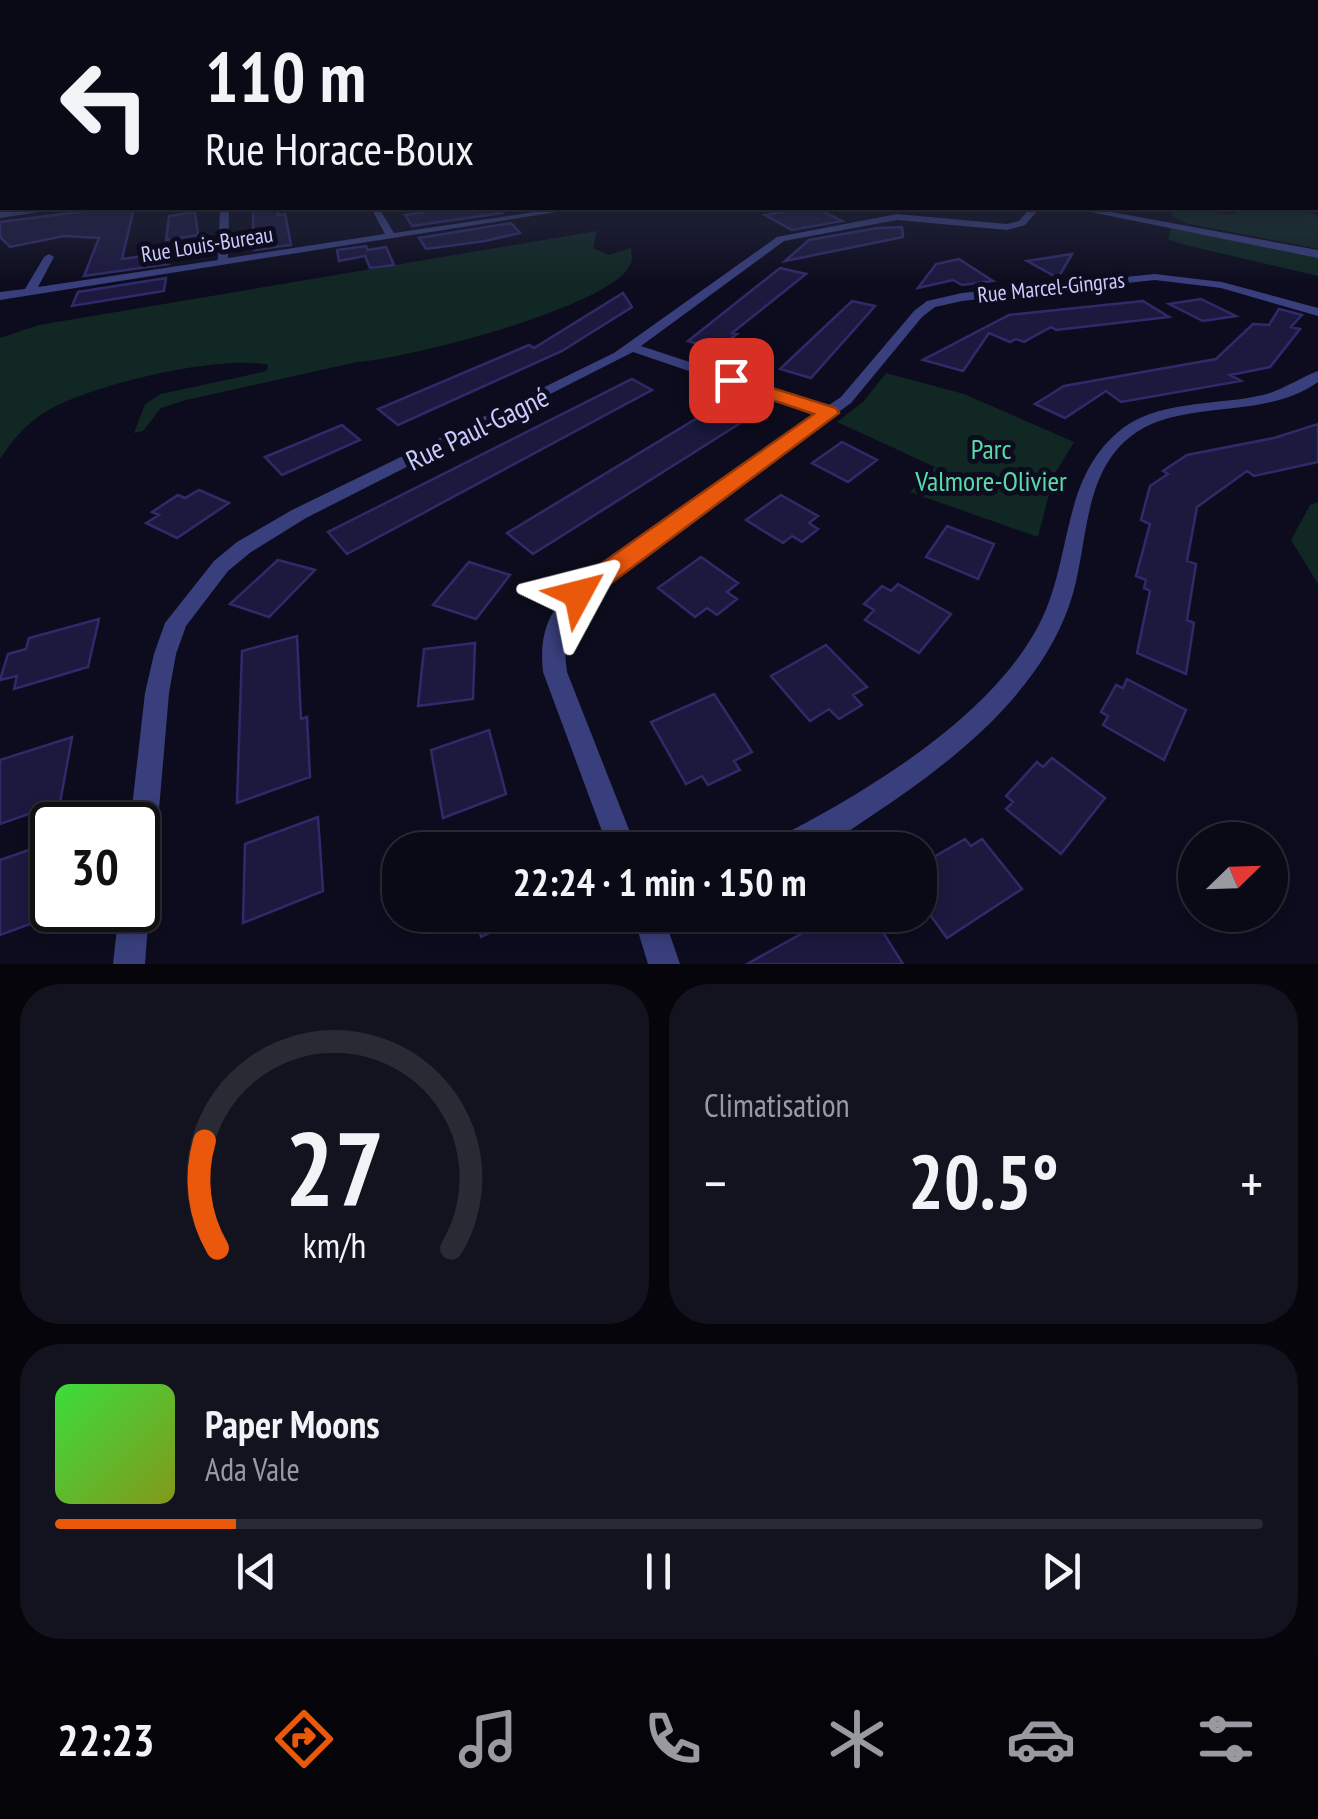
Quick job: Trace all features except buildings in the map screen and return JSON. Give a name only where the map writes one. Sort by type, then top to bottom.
[{"type":"street","points":[[0,215],[43,210]]},
{"type":"street","points":[[222,262],[224,210]]},
{"type":"street","points":[[377,210],[390,236]]},
{"type":"street","name":"Rue Louis-Bureau","points":[[0,296],[549,210]]},
{"type":"street","name":"Rue Paul-Gagné","points":[[146,802],[157,693],[176,623],[222,566],[244,547],[299,514],[633,348],[773,243],[790,235],[897,217],[1007,227],[1022,223],[1032,210]]},
{"type":"street","points":[[1087,210],[1318,254]]},
{"type":"street","points":[[28,292],[49,257]]},
{"type":"street","name":"Rue Marcel-Gingras","points":[[617,832],[555,672],[550,648],[564,610],[596,578],[858,389],[924,308],[950,299],[1170,278],[1222,285],[1318,312]]},
{"type":"street","points":[[633,348],[829,413]]},
{"type":"street","points":[[818,832],[852,814],[932,758],[1030,658],[1064,594],[1087,484],[1113,442],[1140,422],[1156,416],[1279,396],[1305,386],[1318,375]]},
{"type":"street","points":[[128,964],[132,932]]},
{"type":"street","points":[[654,932],[664,964]]},
{"type":"green space","points":[[1171,210],[1312,213],[1318,218],[1318,249],[1185,223],[1174,217]]},
{"type":"green space","points":[[1171,228],[1318,257],[1318,276],[1181,244],[1168,239]]},
{"type":"green space","points":[[597,231],[593,248],[609,255],[631,248],[631,263],[617,280],[550,313],[417,352],[186,400],[161,408],[143,431],[134,433],[145,404],[161,394],[267,371],[268,365],[218,364],[119,383],[42,414],[18,435],[0,459],[0,338],[39,325]]},
{"type":"green space","name":"Parc Valmore-Olivier","points":[[886,373],[964,394],[1074,442],[1054,475],[1038,537],[910,492],[935,467],[837,422],[863,402]]},
{"type":"green space","points":[[1318,502],[1318,584],[1291,540],[1310,505]]},
{"type":"route","points":[[578,594],[829,413],[731,380]]}]
